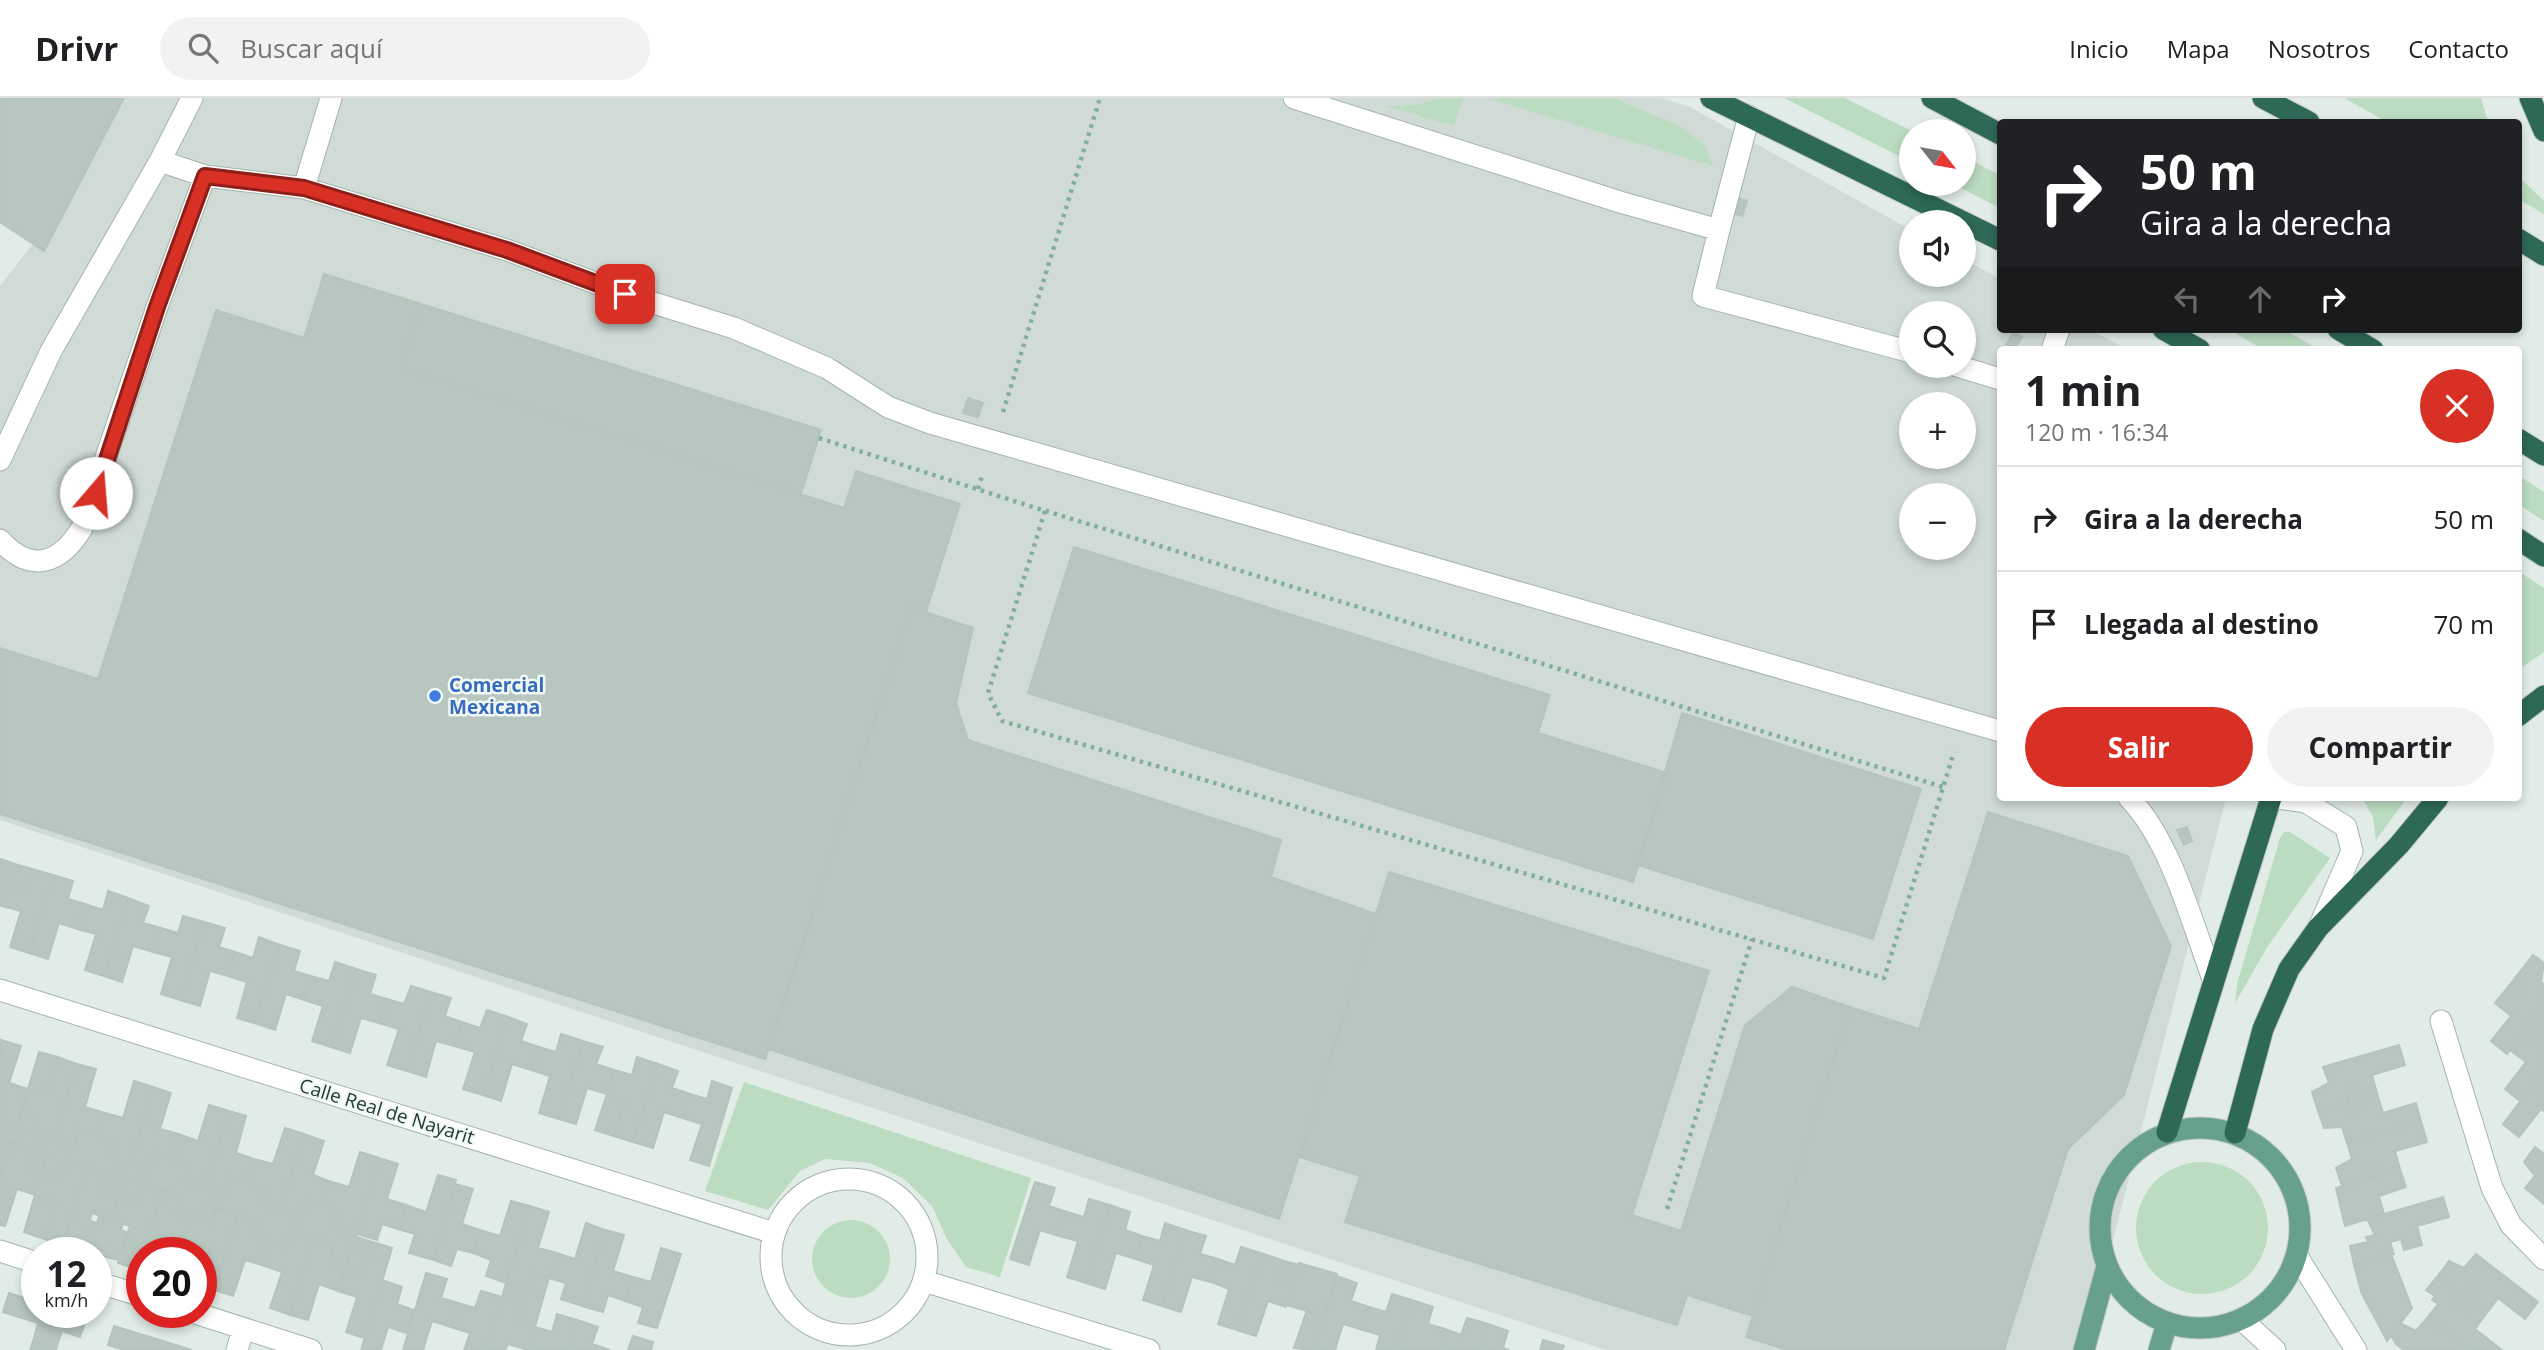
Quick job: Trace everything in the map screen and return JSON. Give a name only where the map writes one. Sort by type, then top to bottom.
[{"type":"highway","points":[[1711,98],[1997,239]]},
{"type":"highway","points":[[1931,98],[1997,132]]},
{"type":"highway","points":[[2263,98],[2303,119]]},
{"type":"highway","points":[[2530,98],[2544,131]]},
{"type":"highway","points":[[2522,241],[2544,255]]},
{"type":"highway","points":[[2170,333],[2193,346]]},
{"type":"highway","points":[[2344,333],[2367,346]]},
{"type":"highway","points":[[2522,441],[2544,455]]},
{"type":"highway","points":[[2522,542],[2544,556]]},
{"type":"highway","points":[[2522,713],[2544,696]]},
{"type":"highway","points":[[2167,1132],[2270,801]]},
{"type":"highway","points":[[2235,1133],[2263,1029],[2289,970],[2318,928],[2399,845],[2436,801]]},
{"type":"main road","points":[[2201,1126],[2235,1133],[2267,1152],[2290,1182],[2300,1218],[2297,1256],[2284,1282],[2266,1303],[2242,1319],[2217,1327],[2192,1329],[2167,1323],[2142,1311],[2121,1291],[2107,1266],[2099,1235],[2102,1202],[2115,1172],[2137,1149],[2167,1132],[2201,1126]]},
{"type":"main road","points":[[2084,1350],[2107,1266]]},
{"type":"main road","points":[[2159,1350],[2167,1323]]},
{"type":"street","points":[[0,460],[51,351],[160,161],[192,98]]},
{"type":"street","points":[[304,188],[331,98]]},
{"type":"street","points":[[1294,98],[1620,202],[1719,230]]},
{"type":"street","points":[[1749,116],[1703,296],[1899,349]]},
{"type":"street","points":[[160,161],[205,176],[304,188],[507,250],[625,294],[734,328],[827,368],[888,407],[993,442],[1997,730]]},
{"type":"street","points":[[0,540],[20,555],[37,561],[55,559],[71,547],[82,528],[205,176]]},
{"type":"street","points":[[1976,372],[1997,378]]},
{"type":"street","points":[[2131,801],[2152,831],[2174,876],[2213,979]]},
{"type":"street","points":[[2299,801],[2306,802],[2346,827],[2352,851],[2318,928]]},
{"type":"street","name":"Calle Real de Nayarit","points":[[0,990],[774,1233]]},
{"type":"street","points":[[2441,1020],[2492,1188],[2511,1225],[2544,1259]]},
{"type":"street","points":[[855,1178],[889,1188],[915,1212],[927,1245],[924,1281],[906,1311],[877,1331],[841,1336],[808,1325],[783,1301],[770,1268],[774,1233],[791,1202],[821,1183],[855,1178]]},
{"type":"street","points":[[0,1251],[21,1258]]},
{"type":"street","points":[[2297,1256],[2356,1350]]},
{"type":"street","points":[[924,1281],[1149,1350]]},
{"type":"street","points":[[2242,1319],[2275,1350]]},
{"type":"street","points":[[217,1320],[311,1350]]},
{"type":"street","points":[[237,1350],[243,1329]]},
{"type":"path","points":[[978,489],[1100,98]]},
{"type":"path","points":[[819,438],[1045,511],[1943,787]]},
{"type":"path","points":[[1045,511],[988,693],[1002,721],[1884,978],[1964,720]]},
{"type":"path","points":[[1667,1209],[1752,939]]},
{"type":"shaded area","points":[[125,98],[1661,98],[1690,107],[1899,223],[1899,287],[1976,287],[1976,266],[1997,277],[1997,333],[2097,333],[2121,346],[1997,346],[1997,801],[2225,801],[2085,1350],[1606,1350],[0,820],[0,286],[80,183]]},
{"type":"green space","points":[[1443,98],[1463,98],[1454,126],[1386,106],[1414,105]]},
{"type":"green space","points":[[1487,98],[1613,98],[1680,126],[1705,146],[1713,166]]},
{"type":"green space","points":[[1784,98],[1845,98],[1899,125],[1899,156]]},
{"type":"green space","points":[[2344,98],[2481,98],[2487,119],[2382,119]]},
{"type":"green space","points":[[1976,163],[1997,174],[1997,206],[1976,196]]},
{"type":"green space","points":[[2522,180],[2544,201],[2544,214],[2522,201]]},
{"type":"green space","points":[[2235,333],[2290,333],[2313,346],[2257,346]]},
{"type":"green space","points":[[2522,478],[2544,492],[2544,521],[2522,507]]},
{"type":"green space","points":[[2522,574],[2544,588],[2544,652],[2522,667]]},
{"type":"green space","points":[[2364,801],[2405,801],[2376,840],[2373,817]]},
{"type":"green space","points":[[2284,832],[2290,832],[2330,858],[2268,946],[2235,1003],[2237,984]]},
{"type":"green space","points":[[744,1082],[1031,1178],[1000,1277],[966,1267],[947,1239],[932,1206],[903,1178],[870,1163],[825,1159],[800,1171],[768,1210],[705,1191]]},
{"type":"green space","points":[[2202,1162],[2227,1167],[2239,1173],[2257,1191],[2263,1203],[2268,1228],[2263,1253],[2257,1265],[2239,1283],[2227,1289],[2202,1294],[2177,1289],[2165,1283],[2147,1265],[2141,1253],[2136,1228],[2141,1203],[2147,1191],[2165,1173],[2177,1167]]},
{"type":"green space","points":[[851,1220],[866,1223],[878,1232],[887,1244],[890,1259],[887,1274],[878,1286],[866,1295],[851,1298],[836,1295],[824,1286],[815,1274],[812,1259],[815,1244],[824,1232],[836,1223]]},
{"type":"building","points":[[0,98],[124,98],[44,251],[0,222]]},
{"type":"building","points":[[1738,198],[1747,201],[1742,216],[1733,213]]},
{"type":"building","points":[[324,274],[421,304],[401,368],[844,508],[856,471],[960,504],[926,612],[911,607],[765,1059],[0,814],[0,648],[98,679],[216,310],[304,338]]},
{"type":"building","points":[[421,304],[821,430],[801,494],[401,368]]},
{"type":"building","points":[[2013,333],[2022,337],[2016,346],[2006,345]]},
{"type":"building","points":[[968,398],[983,403],[978,417],[963,413]]},
{"type":"building","points":[[1074,547],[1550,695],[1538,733],[1667,773],[1633,882],[1028,693]]},
{"type":"building","points":[[911,607],[973,628],[956,703],[968,740],[1281,840],[1271,877],[1376,914],[1279,1219],[769,1049]]},
{"type":"building","points":[[1682,713],[1921,789],[1873,939],[1638,865]]},
{"type":"building","points":[[1988,812],[2128,856],[2171,946],[2124,1095],[2068,1149],[2004,1350],[1788,1350],[1746,1337],[1850,1007],[1919,1029]]},
{"type":"building","points":[[2187,827],[2192,841],[2184,845],[2177,830]]},
{"type":"building","points":[[0,859],[15,864],[9,882],[0,879]]},
{"type":"building","points":[[15,864],[32,869],[26,888],[9,882]]},
{"type":"building","points":[[32,869],[53,875],[29,953],[10,947],[21,911],[2,906],[9,882],[26,888]]},
{"type":"building","points":[[1389,872],[1709,971],[1632,1215],[1681,1231],[1745,1025],[1792,987],[1850,1007],[1753,1316],[1687,1295],[1677,1325],[1345,1222],[1360,1176],[1300,1157]]},
{"type":"building","points":[[53,875],[73,881],[68,899],[85,904],[77,929],[59,923],[48,959],[29,953]]},
{"type":"building","points":[[0,879],[9,882],[2,906],[0,905]]},
{"type":"building","points":[[108,891],[128,898],[104,976],[85,970],[96,934],[77,929],[85,904],[103,910]]},
{"type":"building","points":[[128,898],[149,906],[143,923],[161,928],[153,952],[133,946],[122,982],[104,976]]},
{"type":"building","points":[[183,916],[204,922],[180,1000],[161,994],[172,957],[153,952],[161,928],[178,933]]},
{"type":"building","points":[[204,922],[225,928],[219,947],[235,952],[228,976],[210,971],[200,1006],[180,1000]]},
{"type":"building","points":[[259,937],[280,945],[254,1023],[237,1018],[247,982],[228,976],[235,952],[253,958]]},
{"type":"building","points":[[280,945],[300,951],[294,971],[311,976],[304,1000],[286,994],[275,1030],[254,1023]]},
{"type":"building","points":[[2533,955],[2544,963],[2541,982],[2544,984],[2544,1005],[2507,1054],[2491,1041],[2511,1016],[2495,1003],[2507,988],[2518,996],[2526,986],[2515,978]]},
{"type":"building","points":[[335,962],[356,969],[331,1047],[312,1041],[323,1006],[304,1000],[311,976],[329,981]]},
{"type":"building","points":[[356,969],[376,975],[370,994],[387,999],[379,1023],[361,1018],[350,1053],[331,1047]]},
{"type":"building","points":[[2515,978],[2526,986],[2518,996],[2507,988]]},
{"type":"building","points":[[411,986],[431,992],[407,1071],[387,1065],[399,1029],[379,1023],[387,999],[404,1004]]},
{"type":"building","points":[[431,992],[451,998],[445,1016],[462,1022],[454,1046],[436,1041],[426,1077],[407,1071]]},
{"type":"building","points":[[2544,1005],[2544,1070],[2520,1101],[2505,1089],[2526,1062],[2510,1050],[2521,1036],[2531,1043],[2538,1033],[2528,1025]]},
{"type":"building","points":[[487,1010],[508,1017],[483,1095],[463,1089],[475,1052],[454,1046],[462,1022],[480,1028]]},
{"type":"building","points":[[508,1017],[527,1024],[521,1041],[539,1047],[531,1070],[512,1064],[501,1101],[483,1095]]},
{"type":"building","points":[[2528,1025],[2538,1033],[2531,1043],[2521,1036]]},
{"type":"building","points":[[561,1034],[583,1041],[559,1119],[539,1113],[550,1076],[531,1070],[539,1047],[556,1052]]},
{"type":"building","points":[[1,1040],[21,1046],[9,1083],[28,1089],[16,1129],[0,1124]]},
{"type":"building","points":[[583,1041],[603,1047],[596,1064],[614,1070],[607,1094],[587,1088],[576,1124],[559,1119]]},
{"type":"building","points":[[2399,1045],[2405,1065],[2372,1075],[2377,1093],[2360,1098],[2356,1087],[2346,1090],[2349,1102],[2318,1111],[2312,1092],[2329,1083],[2323,1067]]},
{"type":"building","points":[[39,1052],[58,1057],[47,1094],[28,1089]]},
{"type":"building","points":[[58,1057],[77,1064],[53,1141],[32,1134],[37,1116],[22,1111],[28,1089],[47,1094]]},
{"type":"building","points":[[637,1057],[658,1064],[633,1142],[614,1136],[625,1100],[607,1094],[614,1070],[632,1075]]},
{"type":"building","points":[[77,1064],[96,1069],[85,1107],[102,1112],[96,1134],[79,1129],[74,1147],[53,1141]]},
{"type":"building","points":[[658,1064],[678,1071],[672,1088],[690,1094],[682,1118],[664,1112],[653,1148],[633,1142]]},
{"type":"building","points":[[2544,1070],[2544,1111],[2541,1109],[2519,1137],[2503,1124]]},
{"type":"building","points":[[134,1081],[153,1087],[130,1164],[107,1157],[113,1140],[96,1134],[102,1112],[123,1118]]},
{"type":"building","points":[[712,1081],[732,1088],[709,1166],[690,1160],[702,1124],[682,1118],[690,1094],[707,1099]]},
{"type":"building","points":[[153,1087],[171,1093],[160,1129],[179,1134],[171,1158],[154,1153],[149,1170],[130,1164]]},
{"type":"building","points":[[2356,1087],[2363,1110],[2353,1113],[2346,1090]]},
{"type":"building","points":[[2377,1093],[2383,1113],[2416,1103],[2421,1121],[2347,1143],[2342,1127],[2324,1128],[2318,1111],[2349,1102],[2353,1113],[2363,1110],[2360,1098]]},
{"type":"building","points":[[607,1094],[625,1100],[614,1136],[595,1130]]},
{"type":"building","points":[[209,1105],[229,1111],[205,1188],[184,1181],[189,1163],[171,1158],[179,1134],[198,1141]]},
{"type":"building","points":[[22,1111],[37,1116],[32,1134],[16,1129]]},
{"type":"building","points":[[229,1111],[246,1116],[236,1153],[254,1159],[247,1182],[230,1177],[225,1194],[205,1188]]},
{"type":"building","points":[[2421,1121],[2427,1142],[2395,1151],[2400,1169],[2382,1174],[2379,1163],[2368,1166],[2371,1178],[2342,1186],[2336,1168],[2352,1159],[2347,1143]]},
{"type":"building","points":[[0,1124],[74,1147],[79,1129],[113,1140],[107,1157],[149,1170],[154,1153],[189,1163],[184,1181],[225,1194],[230,1177],[266,1188],[260,1205],[301,1218],[306,1200],[341,1211],[334,1230],[355,1236],[346,1266],[329,1261],[334,1244],[292,1230],[286,1247],[253,1237],[258,1220],[202,1205],[197,1220],[176,1213],[182,1196],[66,1160],[61,1177],[42,1171],[47,1155],[0,1139]]},
{"type":"building","points":[[285,1128],[304,1134],[280,1211],[260,1205],[266,1188],[247,1182],[254,1159],[273,1164]]},
{"type":"building","points":[[304,1134],[324,1141],[313,1175],[329,1181],[322,1205],[306,1200],[301,1218],[280,1211]]},
{"type":"building","points":[[0,1139],[11,1142],[0,1180]]},
{"type":"building","points":[[11,1142],[32,1149],[26,1165],[42,1171],[35,1195],[17,1189],[5,1226],[0,1225],[0,1180]]},
{"type":"building","points":[[2535,1147],[2544,1154],[2544,1204],[2525,1188],[2535,1176],[2524,1162]]},
{"type":"building","points":[[31,1150],[47,1155],[42,1171],[26,1165]]},
{"type":"building","points":[[360,1152],[379,1158],[356,1237],[392,1248],[388,1262],[368,1256],[362,1273],[345,1268],[355,1236],[334,1230],[341,1211],[322,1205],[329,1181],[349,1187]]},
{"type":"building","points":[[379,1158],[398,1164],[387,1199],[406,1205],[398,1229],[382,1224],[377,1240],[357,1234]]},
{"type":"building","points":[[66,1160],[87,1166],[65,1237],[45,1237],[56,1202],[35,1195],[42,1171],[61,1177]]},
{"type":"building","points":[[2379,1163],[2382,1174],[2371,1178],[2368,1166]]},
{"type":"building","points":[[87,1166],[105,1172],[100,1191],[118,1196],[111,1220],[92,1213],[85,1237],[65,1237]]},
{"type":"building","points":[[2400,1169],[2406,1187],[2379,1196],[2384,1214],[2345,1226],[2336,1188]]},
{"type":"building","points":[[105,1172],[124,1178],[118,1196],[100,1191]]},
{"type":"building","points":[[438,1175],[456,1180],[434,1260],[409,1253],[415,1234],[398,1229],[406,1205],[426,1212]]},
{"type":"building","points":[[124,1178],[142,1184],[137,1202],[118,1196]]},
{"type":"building","points":[[1035,1182],[1055,1188],[1049,1206],[1067,1212],[1059,1236],[1040,1230],[1029,1265],[1010,1259]]},
{"type":"building","points":[[142,1184],[163,1191],[148,1237],[126,1237],[130,1226],[111,1220],[118,1196],[137,1202]]},
{"type":"building","points":[[455,1184],[473,1189],[462,1224],[480,1230],[473,1253],[457,1249],[451,1266],[434,1260]]},
{"type":"building","points":[[163,1191],[182,1196],[176,1213],[192,1218],[186,1237],[148,1237]]},
{"type":"building","points":[[35,1195],[56,1202],[45,1237],[24,1232]]},
{"type":"building","points":[[2443,1197],[2449,1217],[2417,1226],[2422,1245],[2404,1250],[2401,1239],[2390,1242],[2394,1254],[2354,1265],[2350,1246],[2368,1242],[2366,1237],[2375,1235],[2367,1219]]},
{"type":"building","points":[[1089,1199],[1110,1205],[1086,1283],[1067,1277],[1078,1241],[1059,1236],[1067,1212],[1084,1217]]},
{"type":"building","points":[[511,1201],[530,1206],[506,1283],[486,1276],[491,1260],[473,1253],[480,1230],[500,1236]]},
{"type":"building","points":[[202,1205],[216,1209],[212,1224],[197,1220]]},
{"type":"building","points":[[1110,1205],[1130,1212],[1125,1230],[1142,1236],[1136,1259],[1116,1253],[1105,1289],[1086,1283]]},
{"type":"building","points":[[530,1206],[549,1212],[538,1248],[557,1253],[549,1278],[532,1272],[526,1289],[506,1283]]},
{"type":"building","points":[[217,1207],[238,1214],[217,1283],[217,1237],[186,1237],[192,1218],[212,1224]]},
{"type":"building","points":[[238,1214],[258,1220],[253,1237],[269,1242],[262,1265],[245,1260],[233,1296],[217,1291]]},
{"type":"building","points":[[99,1216],[123,1223],[121,1230],[128,1233],[119,1260],[112,1258],[112,1237],[86,1237],[91,1221],[97,1223]]},
{"type":"building","points":[[586,1223],[605,1230],[582,1306],[561,1299],[566,1283],[549,1278],[557,1253],[575,1259]]},
{"type":"building","points":[[1165,1223],[1185,1230],[1162,1306],[1143,1300],[1154,1265],[1136,1259],[1142,1236],[1160,1241]]},
{"type":"building","points":[[292,1230],[313,1237],[290,1315],[270,1308],[282,1272],[262,1265],[269,1242],[286,1247]]},
{"type":"building","points":[[605,1230],[624,1235],[613,1271],[633,1277],[625,1301],[608,1295],[603,1312],[582,1306]]},
{"type":"building","points":[[1185,1230],[1206,1236],[1200,1254],[1218,1259],[1211,1282],[1192,1277],[1181,1312],[1162,1306]]},
{"type":"building","points":[[313,1237],[334,1244],[329,1261],[346,1266],[338,1291],[319,1284],[308,1320],[290,1315]]},
{"type":"building","points":[[126,1238],[126,1265],[118,1263]]},
{"type":"building","points":[[1241,1247],[1261,1253],[1237,1330],[1218,1324],[1229,1289],[1211,1282],[1218,1259],[1235,1265]]},
{"type":"building","points":[[661,1248],[681,1254],[657,1328],[638,1323],[643,1307],[625,1301],[633,1277],[651,1282]]},
{"type":"building","points":[[1261,1253],[1281,1260],[1276,1278],[1293,1283],[1286,1307],[1268,1301],[1256,1336],[1237,1330]]},
{"type":"building","points":[[2391,1254],[2412,1308],[2387,1341],[2361,1292],[2354,1265]]},
{"type":"building","points":[[2476,1254],[2538,1302],[2525,1319],[2498,1298],[2486,1314],[2471,1302],[2478,1291],[2470,1285],[2462,1295],[2438,1276],[2449,1261],[2464,1268]]},
{"type":"building","points":[[368,1256],[388,1262],[364,1338],[346,1332],[357,1297],[338,1291],[345,1268],[362,1273]]},
{"type":"building","points":[[1281,1260],[1299,1265],[1293,1283],[1276,1278]]},
{"type":"building","points":[[1299,1263],[1337,1274],[1324,1316],[1287,1305]]},
{"type":"building","points":[[532,1272],[549,1278],[544,1295],[526,1289]]},
{"type":"building","points":[[426,1273],[447,1279],[441,1298],[458,1303],[451,1327],[432,1321],[423,1350],[403,1350]]},
{"type":"building","points":[[1337,1276],[1357,1283],[1351,1301],[1369,1307],[1363,1330],[1343,1324],[1335,1350],[1313,1350]]},
{"type":"building","points":[[2438,1276],[2462,1295],[2455,1305],[2464,1311],[2471,1302],[2486,1314],[2475,1329],[2502,1350],[2469,1350],[2427,1318],[2438,1304],[2432,1300],[2435,1296],[2426,1290]]},
{"type":"building","points":[[382,1280],[402,1287],[397,1304],[414,1310],[406,1333],[388,1327],[381,1350],[361,1350]]},
{"type":"building","points":[[506,1283],[544,1295],[535,1327],[517,1321],[522,1304],[502,1297]]},
{"type":"building","points":[[2470,1285],[2478,1291],[2464,1311],[2455,1305]]},
{"type":"building","points":[[481,1291],[502,1297],[485,1350],[464,1350],[470,1333],[451,1327],[458,1303],[475,1308]]},
{"type":"building","points":[[9,1293],[21,1297],[21,1318],[3,1312]]},
{"type":"building","points":[[1392,1294],[1412,1300],[1396,1350],[1376,1350],[1380,1335],[1363,1330],[1369,1307],[1386,1312]]},
{"type":"building","points":[[502,1297],[522,1304],[517,1321],[535,1327],[528,1350],[508,1344],[505,1350],[485,1350]]},
{"type":"building","points":[[1412,1300],[1433,1307],[1428,1324],[1445,1329],[1440,1350],[1396,1350]]},
{"type":"building","points":[[1307,1310],[1324,1316],[1313,1350],[1294,1348]]},
{"type":"building","points":[[557,1314],[577,1320],[568,1350],[528,1350],[535,1327],[552,1332]]},
{"type":"building","points":[[1467,1318],[1488,1324],[1480,1350],[1440,1350],[1445,1329],[1461,1335]]},
{"type":"building","points":[[2427,1318],[2469,1350],[2404,1350],[2396,1344],[2391,1335],[2400,1323],[2416,1331]]},
{"type":"building","points":[[577,1320],[598,1327],[592,1344],[610,1350],[568,1350]]},
{"type":"building","points":[[1488,1324],[1508,1331],[1503,1348],[1509,1350],[1480,1350]]},
{"type":"building","points":[[114,1326],[192,1350],[124,1350],[108,1345]]},
{"type":"building","points":[[37,1328],[83,1328],[80,1337],[62,1331],[56,1349],[33,1341]]},
{"type":"building","points":[[633,1336],[653,1342],[651,1350],[628,1350]]},
{"type":"building","points":[[1543,1340],[1564,1346],[1562,1350],[1540,1350]]},
{"type":"building","points":[[33,1341],[56,1349],[56,1350],[30,1350]]},
{"type":"place","name":"Comercial Mexicana","points":[[435,696]]},
{"type":"route","points":[[96,493],[157,307],[205,176],[304,188],[507,250],[625,294]]}]
